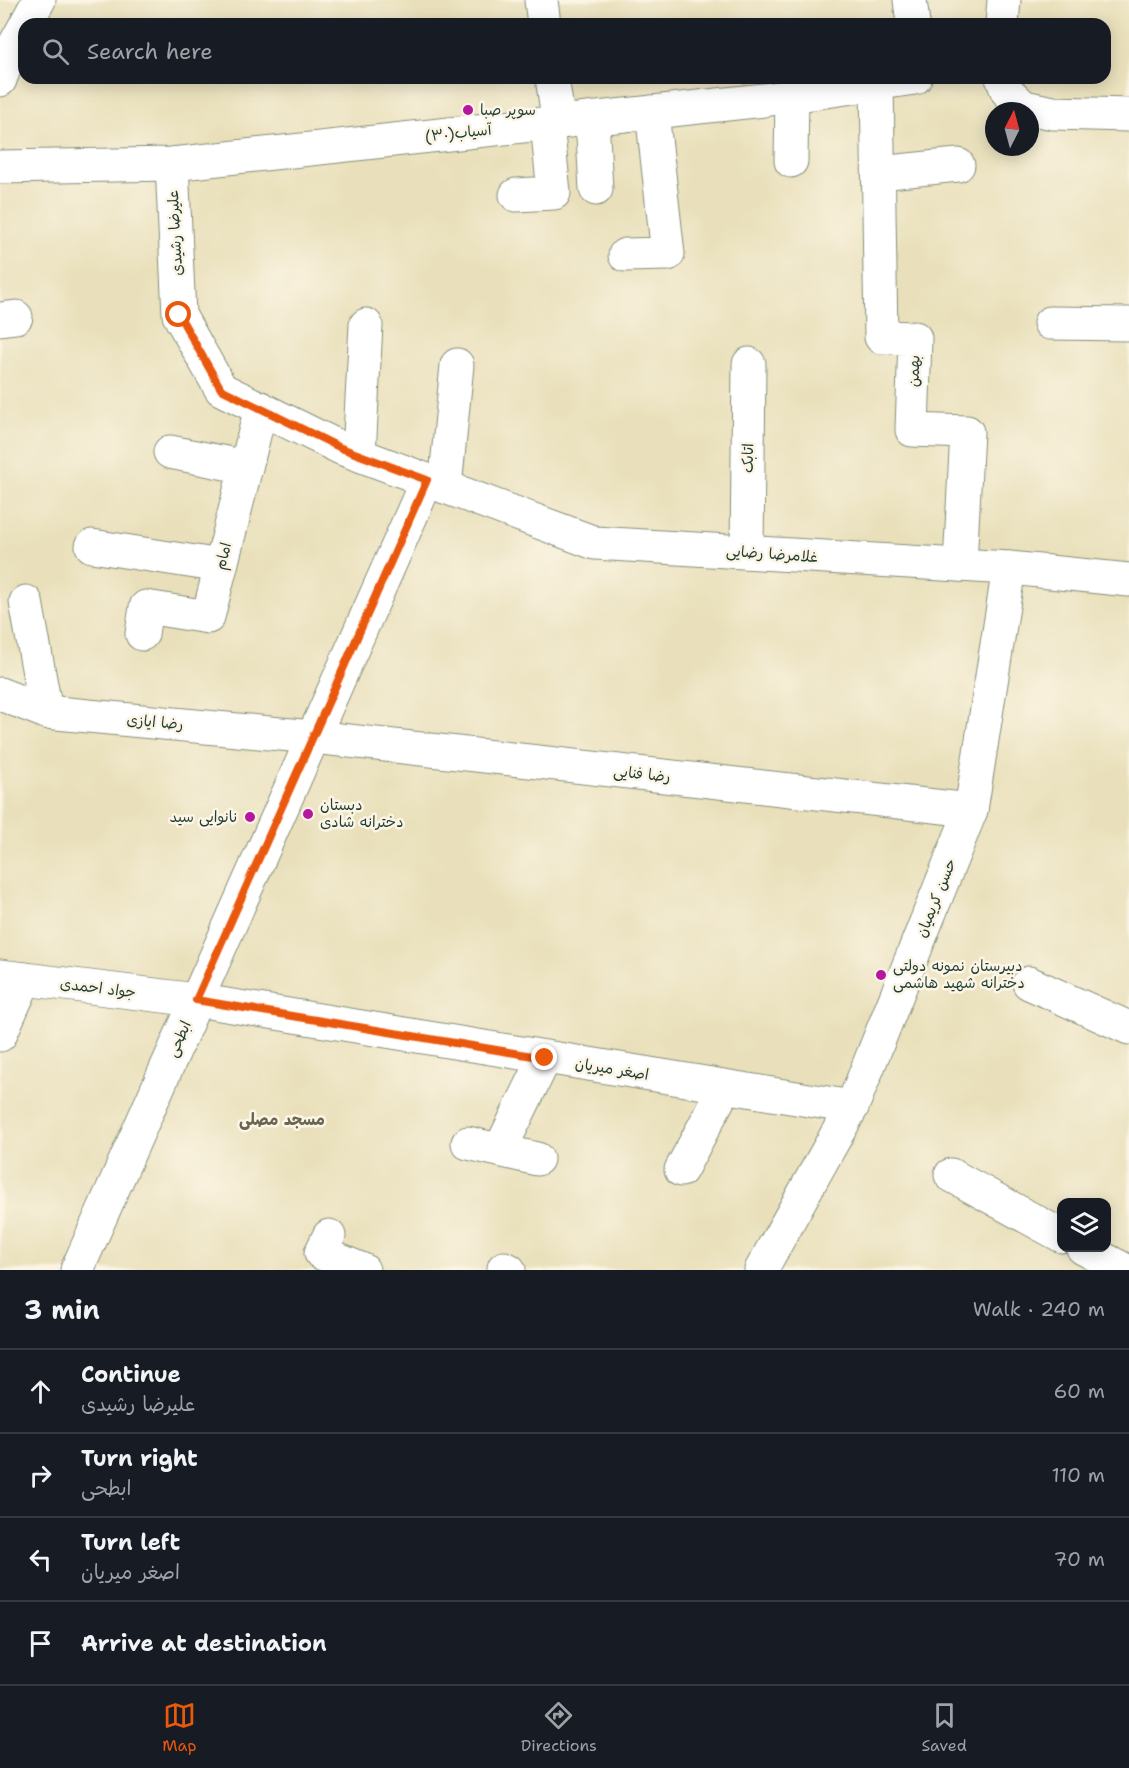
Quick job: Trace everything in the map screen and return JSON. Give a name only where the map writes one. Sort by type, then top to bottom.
[{"type":"street","points":[[29,18],[39,0]]},
{"type":"street","points":[[541,0],[543,18]]},
{"type":"street","points":[[910,0],[912,18]]},
{"type":"street","points":[[1002,18],[1004,0]]},
{"type":"street","points":[[1,76],[18,39]]},
{"type":"street","points":[[516,195],[554,193],[552,84]]},
{"type":"street","name":"آسیاب(۳۰)","points":[[0,167],[172,164],[592,119],[877,84]]},
{"type":"street","name":"بهمن","points":[[877,84],[881,337],[915,338],[912,430],[967,432],[960,566]]},
{"type":"street","points":[[1004,84],[1007,91],[1024,107],[1053,113],[1129,115]]},
{"type":"street","points":[[791,161],[792,96]]},
{"type":"street","points":[[625,255],[668,254],[652,112]]},
{"type":"street","points":[[592,119],[596,189]]},
{"type":"street","name":"علیرضا رشیدی","points":[[172,164],[179,315],[221,389],[341,448],[436,483]]},
{"type":"street","points":[[879,173],[958,165]]},
{"type":"street","points":[[1050,323],[1129,324]]},
{"type":"street","points":[[359,454],[366,325]]},
{"type":"street","name":"اتابک","points":[[747,552],[748,364]]},
{"type":"street","name":"ابطحی","points":[[77,1270],[313,737],[436,483],[457,365]]},
{"type":"street","name":"امام","points":[[142,634],[146,607],[208,617],[261,408]]},
{"type":"street","points":[[170,452],[246,467]]},
{"type":"street","name":"غلامرضا رضایی","points":[[436,483],[595,543],[1009,568],[1129,580]]},
{"type":"street","points":[[93,546],[221,566]]},
{"type":"street","name":"حسن کریمیان","points":[[761,1270],[852,1107],[971,810],[1009,568]]},
{"type":"street","points":[[26,602],[46,712]]},
{"type":"street","name":"رضا ایازی","points":[[0,694],[46,712],[313,737]]},
{"type":"street","name":"رضا فنایی","points":[[313,737],[971,810]]},
{"type":"street","points":[[0,1035],[13,977]]},
{"type":"street","name":"جواد احمدی","points":[[13,977],[196,1000]]},
{"type":"street","points":[[1029,983],[1129,1028]]},
{"type":"street","name":"اصغر میریان","points":[[196,1000],[852,1107]]},
{"type":"street","points":[[500,1150],[545,1058]]},
{"type":"street","points":[[681,1170],[724,1087]]},
{"type":"street","points":[[468,1143],[537,1159]]},
{"type":"street","points":[[951,1175],[1057,1233]]},
{"type":"street","points":[[329,1236],[321,1253],[363,1270]]},
{"type":"street","points":[[1091,1252],[1125,1270]]},
{"type":"place","name":"سوپر صبا","points":[[468,110]]},
{"type":"place","name":"دبستان دخترانه شادی","points":[[308,814]]},
{"type":"place","name":"نانوایی سید","points":[[250,817]]},
{"type":"place","name":"دبیرستان نمونه دولتی دخترانه شهید هاشمی","points":[[881,975]]},
{"type":"district","name":"مسجد مصلی","points":[[282,1119]]},
{"type":"route","points":[[179,315],[221,389],[341,448],[427,480],[196,1000],[545,1058]]}]
